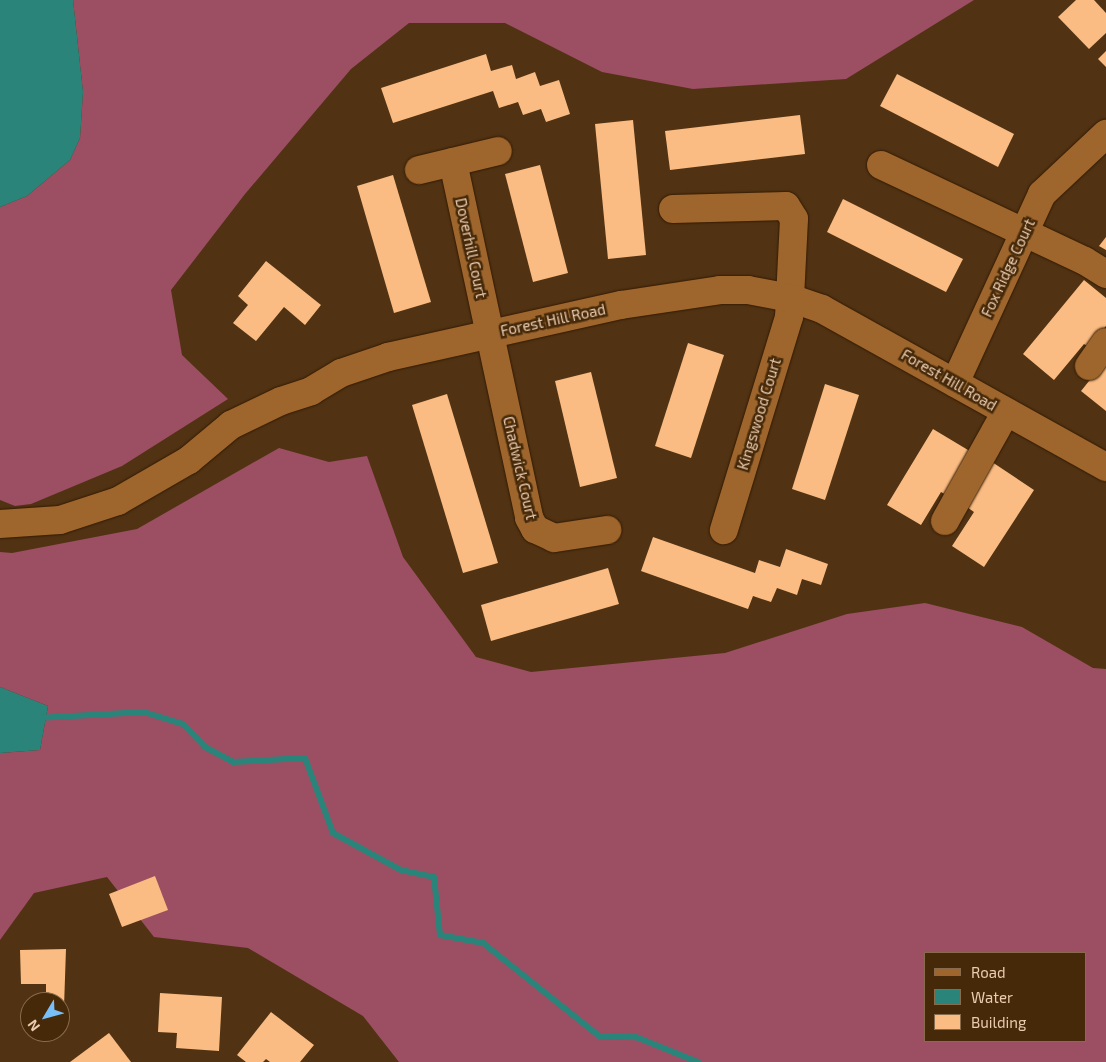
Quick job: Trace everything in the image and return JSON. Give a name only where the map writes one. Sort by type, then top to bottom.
[{"type":"street","name":"Fox Ridge Court","points":[[955,383],[1042,194],[1106,134]]},
{"type":"street","points":[[419,170],[498,151]]},
{"type":"street","name":"Doverhill Court","points":[[452,162],[489,334]]},
{"type":"street","points":[[881,165],[1023,234],[1085,261],[1106,274]]},
{"type":"street","name":"Kingswood Court","points":[[673,209],[786,206],[794,219],[788,317],[724,530]]},
{"type":"street","name":"Forest Hill Road","points":[[0,524],[60,520],[102,507],[150,485],[189,460],[231,425],[281,401],[311,391],[341,373],[414,350],[621,305],[720,290],[748,290],[790,298],[847,321],[1106,467]]},
{"type":"street","name":"Chadwick Court","points":[[489,334],[529,518],[535,529],[554,538],[606,530]]},
{"type":"street","points":[[1089,366],[1106,342]]},
{"type":"street","points":[[945,521],[1006,412]]},
{"type":"shaded area","points":[[73,0],[974,0],[846,79],[693,89],[602,72],[505,23],[409,23],[351,69],[245,194],[171,290],[182,355],[228,399],[122,466],[31,504],[15,506],[0,500],[0,207],[27,196],[70,160],[80,138],[83,92]]},
{"type":"shaded area","points":[[279,448],[329,462],[367,456],[403,557],[476,657],[531,672],[725,653],[847,614],[925,603],[1022,627],[1093,668],[1106,669],[1106,1062],[399,1062],[363,1016],[248,948],[154,937],[107,877],[34,893],[0,940],[0,753],[40,750],[48,706],[0,687],[0,552],[12,553],[137,529]]},
{"type":"water","points":[[0,0],[73,0],[83,92],[80,138],[70,160],[27,196],[0,207]]},
{"type":"water","points":[[0,687],[48,706],[40,750],[0,753]]},
{"type":"building","points":[[1076,0],[1094,0],[1106,13],[1106,33],[1089,49],[1058,17]]},
{"type":"building","points":[[1106,51],[1106,67],[1098,59]]},
{"type":"building","points":[[486,54],[491,71],[512,65],[516,79],[535,72],[540,86],[559,80],[570,114],[546,122],[541,109],[523,115],[518,102],[499,108],[493,91],[393,123],[381,88]]},
{"type":"building","points":[[897,74],[1014,134],[998,167],[880,106]]},
{"type":"building","points":[[800,115],[805,154],[670,170],[665,131]]},
{"type":"building","points":[[633,120],[646,255],[608,259],[595,124]]},
{"type":"building","points":[[540,165],[568,273],[533,282],[505,174]]},
{"type":"building","points":[[393,175],[431,302],[394,313],[357,186]]},
{"type":"building","points":[[843,199],[963,259],[946,292],[827,232]]},
{"type":"building","points":[[1106,237],[1106,250],[1099,246]]},
{"type":"building","points":[[266,261],[321,305],[305,325],[284,307],[256,341],[233,323],[248,305],[238,296]]},
{"type":"building","points":[[1084,280],[1106,298],[1106,326],[1089,347],[1084,344],[1054,380],[1023,354]]},
{"type":"building","points":[[688,343],[724,355],[691,458],[655,446]]},
{"type":"building","points":[[1106,360],[1106,411],[1081,391]]},
{"type":"building","points":[[591,372],[617,478],[580,487],[555,381]]},
{"type":"building","points":[[825,384],[859,395],[825,500],[792,489]]},
{"type":"building","points":[[447,394],[498,563],[463,573],[412,405]]},
{"type":"building","points":[[933,429],[973,453],[948,496],[941,492],[921,525],[887,505]]},
{"type":"building","points":[[992,462],[1034,490],[984,567],[952,546],[974,512],[964,505]]},
{"type":"building","points":[[653,537],[755,573],[759,560],[780,567],[786,549],[828,564],[821,585],[802,579],[797,595],[777,588],[771,602],[753,596],[748,609],[641,571]]},
{"type":"building","points":[[608,568],[619,604],[491,641],[481,605]]},
{"type":"building","points":[[155,876],[168,910],[122,927],[109,894]]},
{"type":"building","points":[[66,949],[65,992],[46,992],[46,984],[21,984],[20,950]]},
{"type":"building","points":[[160,993],[222,997],[219,1051],[176,1048],[177,1033],[158,1032]]},
{"type":"building","points":[[271,1012],[314,1045],[300,1062],[270,1062],[266,1059],[263,1062],[246,1062],[237,1055]]},
{"type":"building","points":[[109,1033],[131,1062],[70,1062]]},
{"type":"waterway","points":[[37,718],[144,712],[183,724],[205,747],[233,762],[305,758],[333,833],[401,870],[434,877],[440,935],[483,943],[599,1036],[636,1037],[698,1062]]}]
